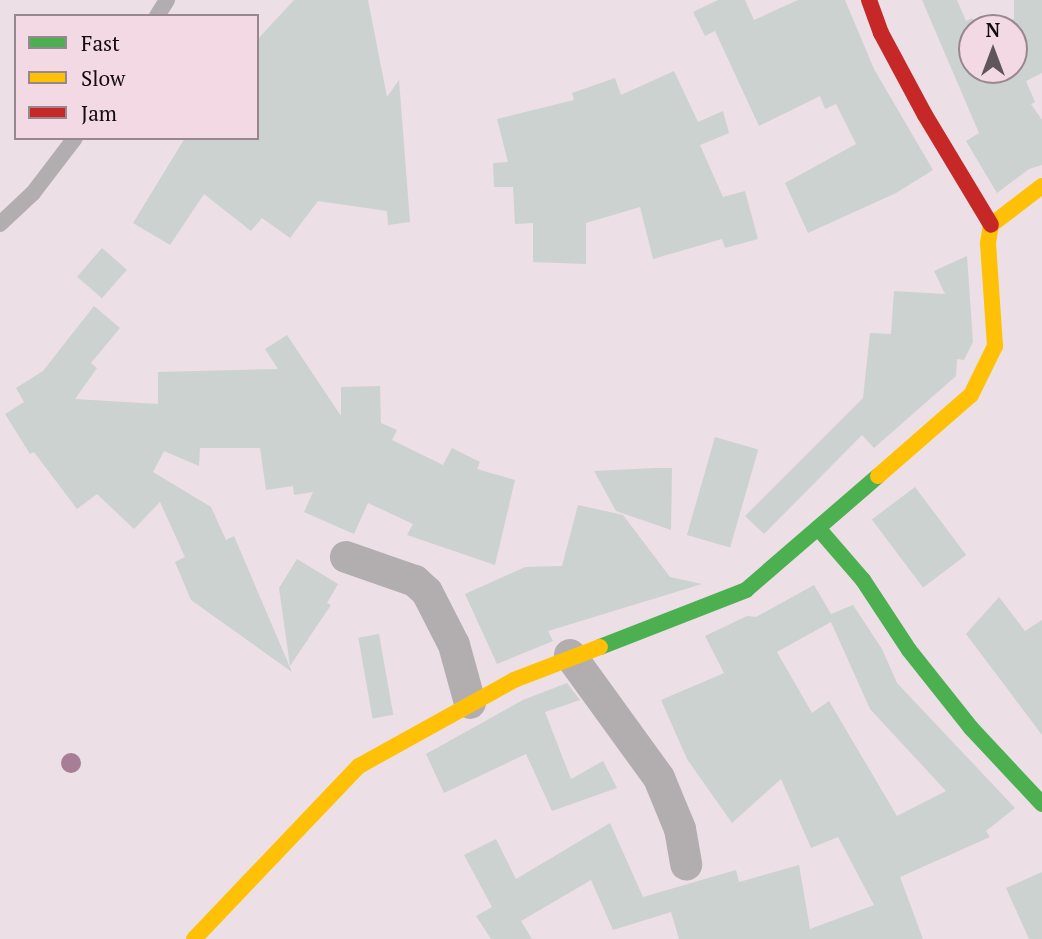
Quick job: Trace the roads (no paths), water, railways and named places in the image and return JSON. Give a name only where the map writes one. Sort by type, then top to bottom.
[{"type":"street","points":[[194,939],[359,766],[470,703],[570,654],[746,590],[971,395],[991,360],[997,328],[988,243],[991,225],[925,115],[881,33],[869,0]]},
{"type":"street","points":[[991,225],[1042,186]]},
{"type":"street","points":[[818,528],[863,580],[909,650],[971,728],[1042,803]]},
{"type":"street","points":[[346,557],[415,580],[427,592],[454,645],[470,703]]},
{"type":"street","points":[[570,654],[659,778],[680,830],[686,864]]},
{"type":"lane","points":[[0,224],[33,193],[73,140]]}]
